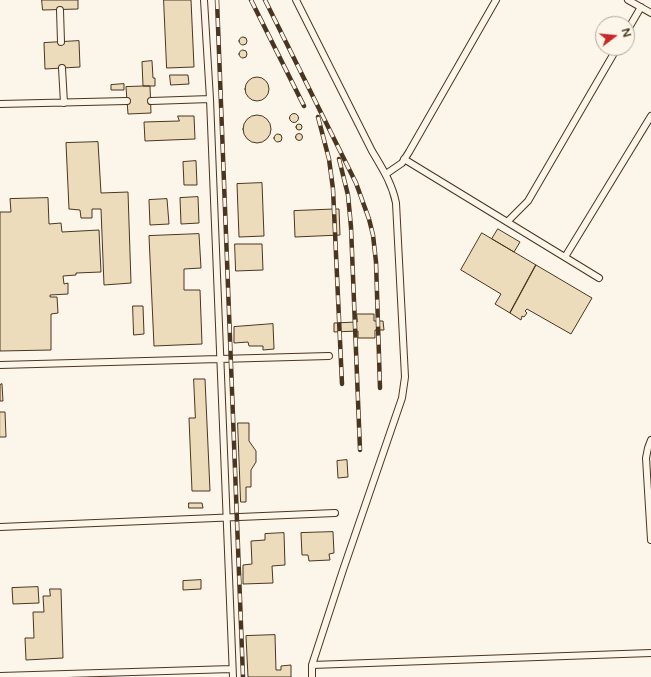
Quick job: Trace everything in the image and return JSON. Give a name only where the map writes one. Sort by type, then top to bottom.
[{"type":"lane","points":[[204,0],[210,99],[232,677]]},
{"type":"lane","points":[[296,0],[372,151],[393,189],[396,203],[405,377],[402,398],[312,665],[312,677]]},
{"type":"lane","points":[[386,174],[402,163],[496,0]]},
{"type":"lane","points":[[628,0],[651,13]]},
{"type":"lane","points":[[635,17],[641,7]]},
{"type":"lane","points":[[60,10],[61,42]]},
{"type":"lane","points":[[507,222],[528,201],[612,56]]},
{"type":"lane","points":[[62,68],[64,103]]},
{"type":"lane","points":[[151,101],[210,99]]},
{"type":"lane","points":[[0,104],[127,101]]},
{"type":"lane","points":[[565,257],[651,116]]},
{"type":"lane","points":[[404,159],[599,278]]},
{"type":"lane","points":[[0,365],[329,356]]},
{"type":"lane","points":[[651,440],[646,458],[651,540]]},
{"type":"lane","points":[[0,527],[335,513]]},
{"type":"lane","points":[[312,665],[651,653]]},
{"type":"lane","points":[[0,676],[81,675],[232,669]]},
{"type":"building","points":[[42,0],[78,0],[78,9],[43,10]]},
{"type":"building","points":[[164,0],[191,0],[194,67],[167,68]]},
{"type":"building","points":[[241,37],[245,37],[247,41],[245,45],[241,45],[239,43],[239,39]]},
{"type":"building","points":[[79,41],[80,67],[45,69],[44,43]]},
{"type":"building","points":[[241,50],[245,50],[247,54],[245,58],[241,58],[239,56],[239,52]]},
{"type":"building","points":[[152,61],[155,86],[143,86],[142,62]]},
{"type":"building","points":[[170,75],[188,75],[189,84],[171,85]]},
{"type":"building","points":[[257,77],[262,78],[268,84],[268,94],[262,100],[257,101],[252,100],[246,94],[245,89],[246,84],[252,78]]},
{"type":"building","points":[[124,84],[124,90],[111,90],[111,85]]},
{"type":"building","points":[[150,86],[151,113],[128,114],[126,87]]},
{"type":"building","points":[[294,113],[299,118],[294,123],[289,118]]},
{"type":"building","points":[[257,115],[267,119],[271,129],[267,139],[257,143],[247,139],[243,129],[247,119]]},
{"type":"building","points":[[178,116],[194,116],[195,139],[145,141],[144,122],[179,121]]},
{"type":"building","points":[[299,124],[302,127],[299,130],[296,127]]},
{"type":"building","points":[[276,134],[280,134],[282,138],[280,142],[276,142],[274,140],[274,136]]},
{"type":"building","points":[[299,134],[302,137],[299,140],[296,137]]},
{"type":"building","points":[[98,142],[101,193],[128,192],[131,283],[104,285],[101,209],[92,209],[92,218],[81,218],[80,210],[69,209],[66,143]]},
{"type":"building","points":[[196,161],[197,185],[184,185],[183,162]]},
{"type":"building","points":[[262,183],[264,236],[239,237],[237,184]]},
{"type":"building","points":[[198,197],[199,223],[181,224],[180,198]]},
{"type":"building","points":[[48,198],[49,224],[61,223],[62,232],[99,230],[101,272],[76,273],[76,275],[63,276],[64,284],[68,283],[68,294],[50,295],[50,297],[57,297],[58,313],[51,314],[51,350],[0,351],[0,212],[11,212],[10,199]]},
{"type":"building","points":[[167,199],[169,224],[150,225],[149,200]]},
{"type":"building","points":[[339,209],[340,235],[295,237],[294,211]]},
{"type":"building","points":[[498,229],[520,242],[514,252],[492,239]]},
{"type":"building","points":[[482,233],[536,265],[510,313],[495,304],[501,294],[461,270]]},
{"type":"building","points":[[199,234],[201,268],[184,269],[184,290],[200,290],[202,344],[154,346],[149,236]]},
{"type":"building","points":[[235,244],[262,244],[263,270],[236,271]]},
{"type":"building","points":[[536,265],[592,298],[571,334],[527,309],[525,311],[527,313],[524,317],[522,316],[521,320],[510,313]]},
{"type":"building","points":[[133,306],[143,306],[144,334],[134,335]]},
{"type":"building","points":[[357,314],[374,314],[374,321],[383,321],[384,330],[375,330],[375,338],[358,338],[358,331],[334,332],[334,323],[357,322]]},
{"type":"building","points":[[273,324],[274,349],[263,350],[263,346],[249,346],[248,342],[234,343],[234,327]]},
{"type":"building","points":[[194,379],[205,379],[210,491],[192,491],[189,418],[195,418]]},
{"type":"building","points":[[2,384],[3,401],[0,401],[0,385]]},
{"type":"building","points":[[0,412],[5,412],[6,437],[0,437]]},
{"type":"building","points":[[238,423],[249,423],[249,441],[256,451],[256,462],[251,470],[251,487],[246,487],[246,502],[241,502]]},
{"type":"building","points":[[347,460],[348,477],[338,478],[337,461]]},
{"type":"building","points":[[189,503],[202,503],[203,508],[189,508]]},
{"type":"building","points":[[333,532],[334,553],[329,554],[330,560],[309,561],[308,555],[302,555],[301,533]]},
{"type":"building","points":[[284,533],[285,565],[272,566],[273,583],[243,584],[243,565],[252,564],[251,541],[265,540],[265,534]]},
{"type":"building","points":[[201,580],[201,589],[183,590],[183,581]]},
{"type":"building","points":[[38,587],[39,603],[13,604],[12,588]]},
{"type":"building","points":[[50,589],[61,589],[63,658],[26,660],[25,638],[34,638],[33,612],[44,612],[43,596],[50,596]]},
{"type":"building","points":[[275,635],[276,670],[281,670],[281,666],[291,665],[291,677],[248,677],[246,636]]},
{"type":"railway","points":[[217,0],[243,677]]},
{"type":"railway","points":[[251,0],[304,106]]},
{"type":"railway","points":[[265,0],[356,183],[369,219],[373,235],[376,262],[380,388]]},
{"type":"railway","points":[[318,117],[329,159],[333,189],[342,384]]},
{"type":"railway","points":[[339,159],[348,195],[351,227],[360,450]]}]
